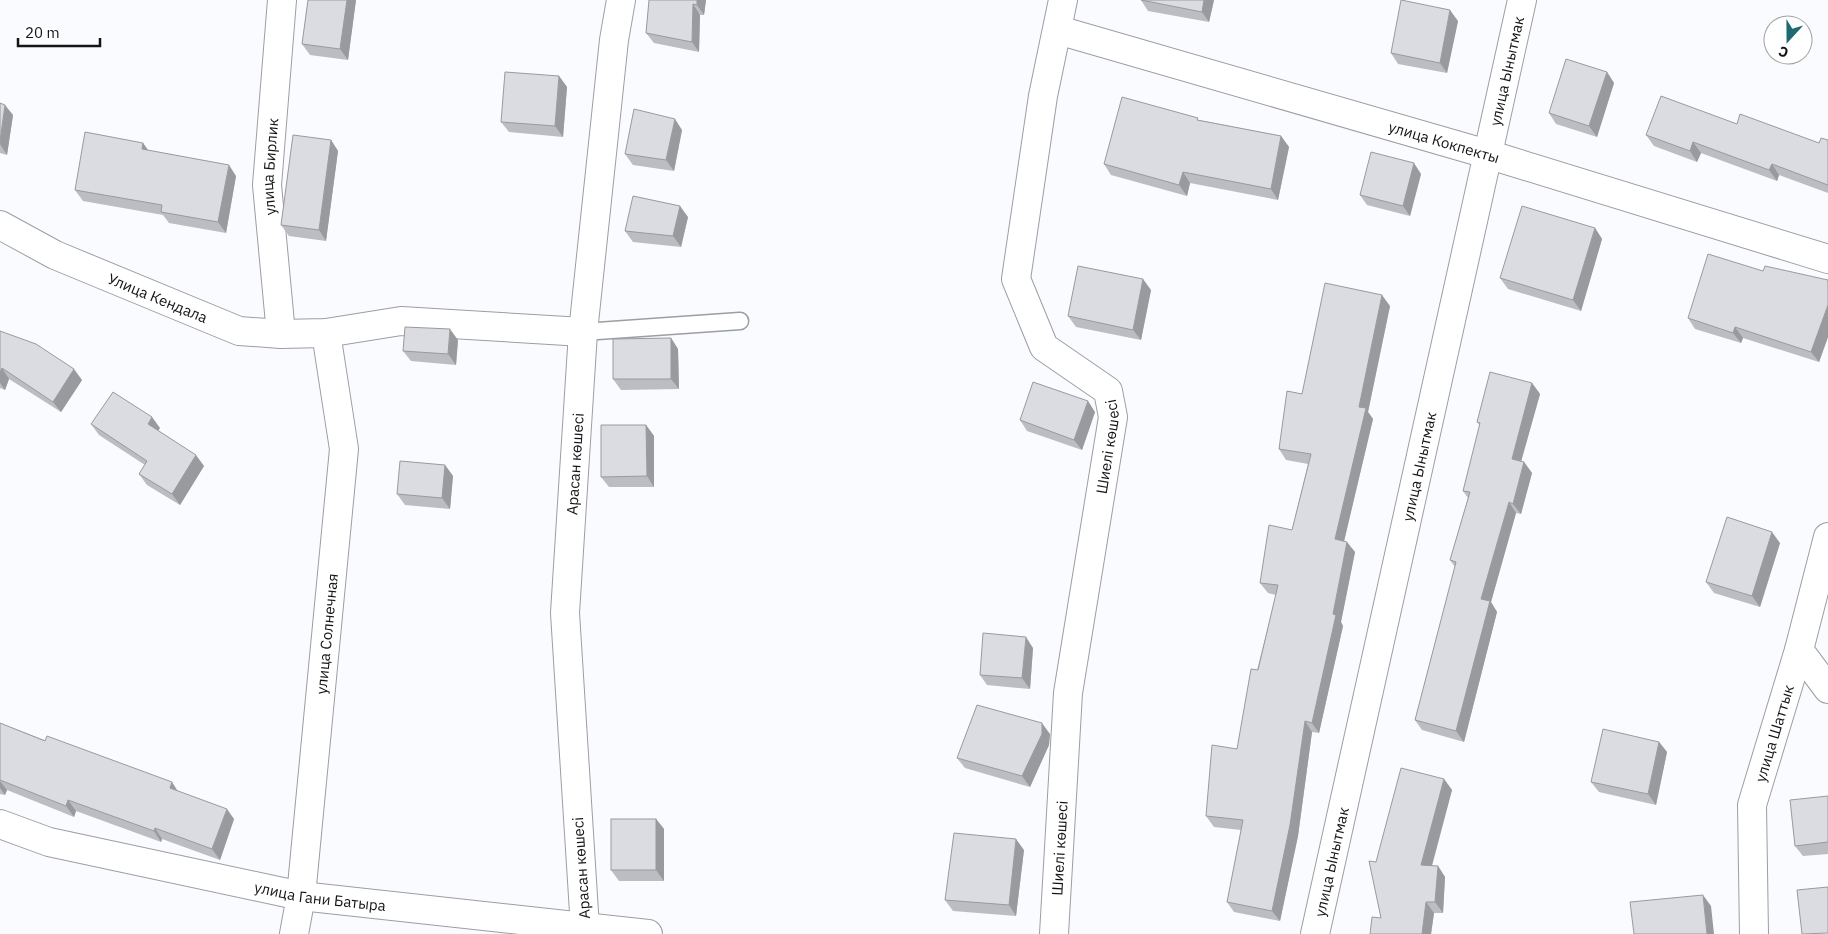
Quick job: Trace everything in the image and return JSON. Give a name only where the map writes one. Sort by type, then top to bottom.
[{"type":"street","name":"улица Бирлик","points":[[281,334],[267,185],[282,0]]},
{"type":"street","name":"Арасан көшесі","points":[[601,931],[565,613],[583,332],[614,40],[621,0]]},
{"type":"street","name":"Шиелі көшесі","points":[[1054,934],[1068,693],[1113,417],[1108,391],[1044,347],[1016,279],[1042,96],[1058,30],[1063,0]]},
{"type":"street","name":"улица Ынытмак","points":[[1315,934],[1522,0]]},
{"type":"street","name":"улица Кокпекты","points":[[1058,30],[1487,154],[1828,259]]},
{"type":"street","name":"Улица Кендала","points":[[0,225],[55,255],[239,331],[281,334],[326,333],[400,320],[583,332]]},
{"type":"street","name":"улица Солнечная","points":[[294,934],[301,896],[344,449],[326,333]]},
{"type":"street","name":"улица Шаттык","points":[[1754,934],[1752,805],[1799,650],[1828,537]]},
{"type":"street","points":[[1799,650],[1828,689]]},
{"type":"street","name":"улица Гани Батыра","points":[[0,824],[49,842],[301,896],[601,931],[648,934]]},
{"type":"lane","points":[[583,332],[740,321]]},
{"type":"building","points":[[308,0],[347,0],[340,49],[302,44]]},
{"type":"building","points":[[649,0],[697,0],[697,5],[693,4],[692,42],[646,33]]},
{"type":"building","points":[[1141,0],[1204,0],[1202,12]]},
{"type":"building","points":[[1401,0],[1450,10],[1440,63],[1391,53]]},
{"type":"building","points":[[1566,59],[1607,72],[1589,126],[1549,113]]},
{"type":"building","points":[[505,72],[559,76],[555,126],[501,122]]},
{"type":"building","points":[[1661,96],[1737,124],[1740,114],[1819,143],[1821,138],[1828,140],[1828,185],[1772,164],[1769,170],[1693,142],[1690,151],[1646,135]]},
{"type":"building","points":[[1122,97],[1198,118],[1197,120],[1281,136],[1271,189],[1183,172],[1179,185],[1104,164]]},
{"type":"building","points":[[0,103],[5,105],[0,141]]},
{"type":"building","points":[[634,109],[675,119],[666,160],[625,154]]},
{"type":"building","points":[[85,132],[143,143],[142,149],[229,165],[218,222],[161,212],[162,205],[75,190]]},
{"type":"building","points":[[293,135],[331,140],[319,230],[281,225]]},
{"type":"building","points":[[1371,152],[1414,163],[1403,206],[1360,195]]},
{"type":"building","points":[[633,196],[680,206],[673,236],[625,231]]},
{"type":"building","points":[[1522,206],[1595,228],[1573,300],[1500,278]]},
{"type":"building","points":[[1708,254],[1763,271],[1765,266],[1828,280],[1828,305],[1811,352],[1735,327],[1733,333],[1688,318]]},
{"type":"building","points":[[1078,266],[1143,279],[1133,330],[1068,316]]},
{"type":"building","points":[[1325,283],[1382,295],[1359,407],[1366,408],[1335,539],[1347,542],[1333,614],[1336,615],[1312,723],[1305,721],[1290,825],[1272,911],[1227,902],[1243,820],[1206,816],[1212,745],[1237,749],[1251,669],[1258,670],[1278,585],[1260,583],[1269,525],[1292,530],[1311,454],[1279,449],[1287,391],[1302,394]]},
{"type":"building","points":[[405,327],[450,329],[448,354],[403,351]]},
{"type":"building","points":[[0,331],[36,344],[74,369],[53,402],[2,368],[0,372]]},
{"type":"building","points":[[671,338],[671,379],[613,379],[613,339]]},
{"type":"building","points":[[1490,372],[1532,383],[1512,459],[1524,462],[1513,504],[1509,502],[1481,599],[1490,601],[1456,731],[1415,720],[1456,562],[1450,560],[1470,492],[1463,491],[1480,423],[1477,422]]},
{"type":"building","points":[[1033,382],[1088,401],[1074,440],[1020,420]]},
{"type":"building","points":[[113,392],[152,417],[148,424],[196,455],[172,494],[139,474],[147,461],[91,424]]},
{"type":"building","points":[[601,425],[646,425],[647,476],[601,477]]},
{"type":"building","points":[[400,461],[445,465],[442,498],[397,494]]},
{"type":"building","points":[[1727,517],[1772,532],[1752,596],[1706,582]]},
{"type":"building","points":[[983,633],[1026,637],[1022,678],[980,675]]},
{"type":"building","points":[[977,705],[1042,723],[1042,734],[1022,776],[957,758]]},
{"type":"building","points":[[0,723],[45,741],[47,736],[172,782],[170,788],[227,809],[212,849],[155,828],[154,831],[68,800],[66,806],[0,780]]},
{"type":"building","points":[[1603,729],[1659,742],[1648,794],[1591,782]]},
{"type":"building","points":[[1401,768],[1444,779],[1421,865],[1438,866],[1435,902],[1426,902],[1422,934],[1370,934],[1372,917],[1381,918],[1369,861],[1376,862]]},
{"type":"building","points":[[1828,796],[1828,842],[1795,846],[1790,800]]},
{"type":"building","points":[[611,819],[656,819],[656,870],[611,870]]},
{"type":"building","points":[[954,833],[1016,839],[1009,905],[945,900]]},
{"type":"building","points":[[1828,887],[1828,933],[1802,934],[1797,890]]},
{"type":"building","points":[[1703,895],[1707,934],[1634,934],[1630,902]]}]
